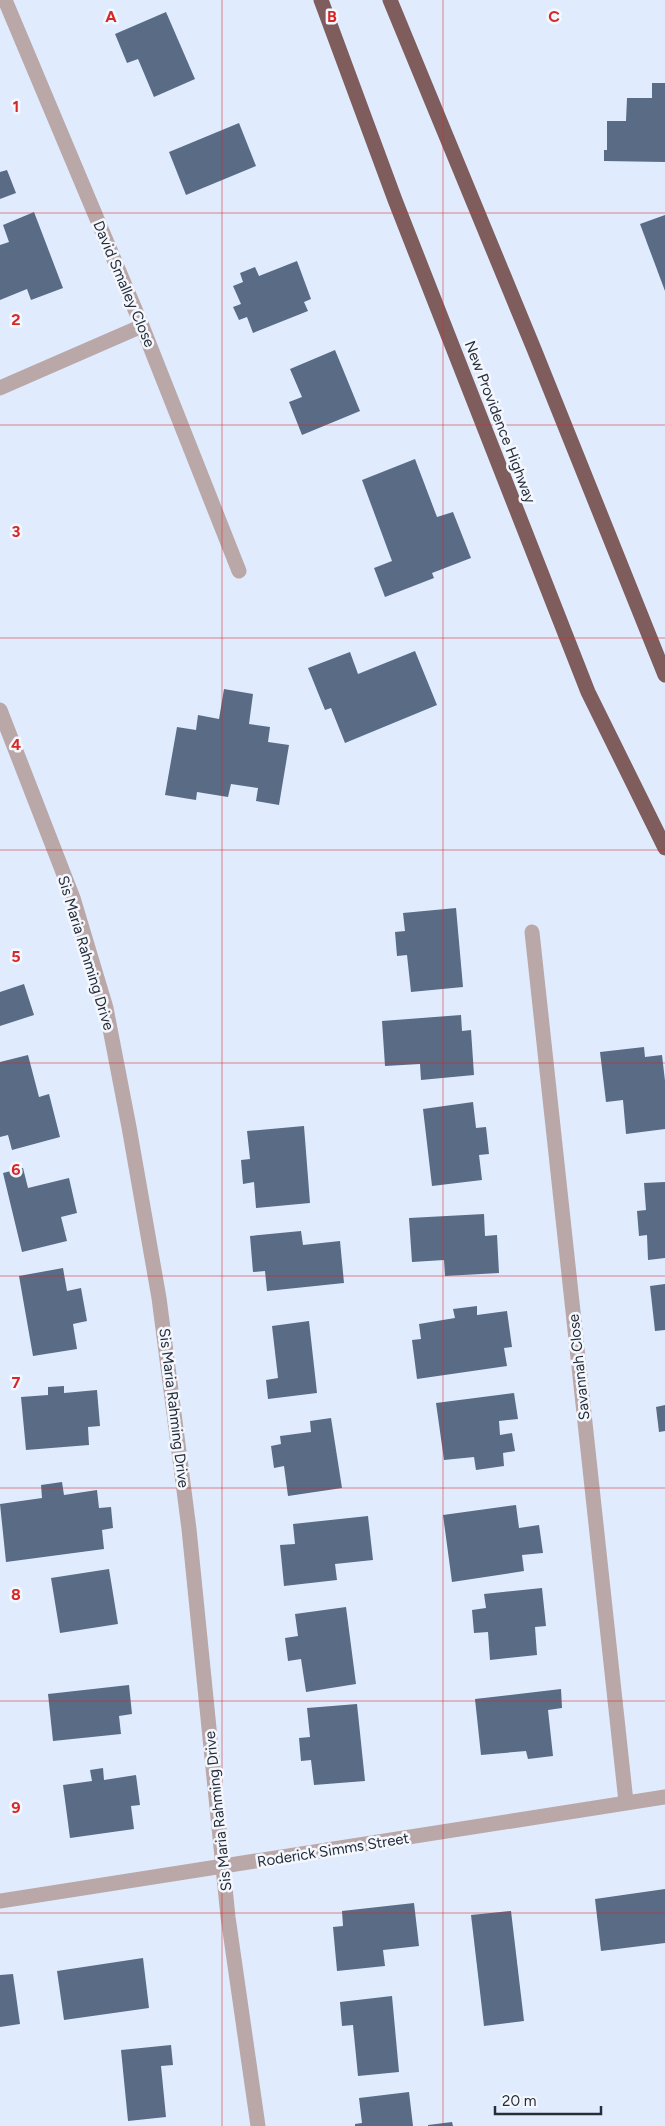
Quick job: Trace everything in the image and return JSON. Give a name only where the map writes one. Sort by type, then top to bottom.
[{"type":"highway","name":"New Providence Highway","points":[[321,0],[395,200],[588,692],[665,848]]},
{"type":"highway","points":[[390,0],[534,349],[665,675]]},
{"type":"street","name":"David Smalley Close","points":[[4,0],[142,326],[239,571]]},
{"type":"street","points":[[0,388],[142,326]]},
{"type":"street","name":"Sis Maria Rahming Drive","points":[[0,710],[73,898],[106,1008],[128,1118],[159,1298],[189,1529],[228,1917],[258,2126]]},
{"type":"street","name":"Savannah Close","points":[[532,932],[626,1802]]},
{"type":"street","name":"Roderick Simms Street","points":[[0,1901],[665,1797]]},
{"type":"building","points":[[166,12],[195,79],[154,97],[138,59],[127,63],[115,34]]},
{"type":"building","points":[[652,83],[665,83],[665,162],[604,161],[604,150],[607,150],[607,121],[626,121],[627,98],[652,98]]},
{"type":"building","points":[[239,123],[256,166],[186,195],[169,152]]},
{"type":"building","points":[[7,170],[16,193],[0,199],[0,172]]},
{"type":"building","points":[[34,212],[63,288],[31,300],[27,289],[0,300],[0,245],[9,242],[3,225]]},
{"type":"building","points":[[665,215],[665,291],[640,224]]},
{"type":"building","points":[[297,261],[311,299],[304,302],[308,311],[253,333],[247,317],[239,320],[233,307],[241,304],[233,286],[243,282],[240,273],[255,267],[259,276]]},
{"type":"building","points":[[335,350],[360,411],[302,435],[289,402],[302,397],[290,369]]},
{"type":"building","points":[[415,459],[437,517],[453,512],[471,558],[432,573],[434,578],[385,597],[374,568],[392,561],[362,480]]},
{"type":"building","points":[[415,651],[437,705],[345,743],[331,708],[325,710],[308,668],[350,652],[358,674]]},
{"type":"building","points":[[224,689],[253,694],[249,724],[270,727],[268,742],[289,745],[279,805],[256,801],[258,788],[231,784],[228,797],[197,792],[196,800],[165,795],[177,727],[196,730],[198,715],[219,719]]},
{"type":"building","points":[[456,908],[463,987],[411,992],[407,955],[397,956],[395,932],[405,931],[403,913]]},
{"type":"building","points":[[24,984],[34,1015],[0,1026],[0,992]]},
{"type":"building","points":[[461,1015],[462,1031],[471,1030],[474,1075],[421,1080],[420,1064],[385,1066],[382,1021]]},
{"type":"building","points":[[644,1047],[645,1057],[662,1055],[665,1081],[665,1129],[626,1134],[623,1100],[606,1102],[600,1052]]},
{"type":"building","points":[[28,1055],[39,1097],[49,1094],[60,1137],[12,1150],[8,1135],[0,1137],[0,1062]]},
{"type":"building","points":[[473,1102],[476,1128],[486,1127],[489,1154],[479,1155],[482,1180],[432,1186],[423,1109]]},
{"type":"building","points":[[304,1126],[310,1203],[256,1208],[254,1182],[243,1184],[241,1160],[250,1159],[247,1131]]},
{"type":"building","points":[[23,1168],[28,1188],[69,1178],[77,1213],[61,1217],[67,1241],[22,1252],[3,1173]]},
{"type":"building","points":[[665,1182],[665,1258],[648,1260],[647,1235],[639,1236],[637,1211],[646,1210],[644,1183]]},
{"type":"building","points":[[484,1214],[485,1236],[497,1235],[499,1273],[445,1276],[444,1260],[412,1262],[409,1218]]},
{"type":"building","points":[[301,1231],[303,1245],[340,1241],[344,1283],[267,1291],[265,1271],[253,1272],[250,1236]]},
{"type":"building","points":[[63,1268],[67,1291],[81,1288],[87,1321],[73,1324],[77,1349],[33,1356],[19,1276]]},
{"type":"building","points":[[665,1284],[665,1330],[655,1331],[650,1286]]},
{"type":"building","points":[[477,1306],[477,1315],[507,1311],[512,1347],[504,1348],[507,1366],[417,1379],[412,1340],[421,1339],[419,1324],[455,1318],[453,1309]]},
{"type":"building","points":[[309,1321],[317,1393],[268,1399],[266,1380],[278,1378],[272,1326]]},
{"type":"building","points":[[64,1386],[64,1393],[97,1390],[100,1426],[88,1427],[89,1445],[26,1450],[21,1397],[48,1395],[48,1387]]},
{"type":"building","points":[[514,1393],[518,1419],[499,1421],[500,1435],[512,1433],[515,1451],[503,1453],[504,1466],[476,1470],[474,1457],[444,1460],[436,1403]]},
{"type":"building","points":[[665,1405],[665,1431],[659,1432],[656,1407]]},
{"type":"building","points":[[331,1418],[342,1488],[288,1496],[284,1466],[274,1468],[271,1446],[281,1444],[280,1436],[311,1432],[310,1421]]},
{"type":"building","points":[[62,1482],[64,1495],[97,1490],[99,1508],[111,1507],[113,1528],[102,1530],[104,1549],[6,1562],[0,1504],[42,1498],[41,1485]]},
{"type":"building","points":[[516,1505],[519,1528],[539,1525],[543,1553],[522,1555],[524,1571],[452,1582],[443,1515]]},
{"type":"building","points":[[368,1516],[373,1560],[335,1564],[337,1580],[284,1586],[280,1545],[295,1544],[293,1524]]},
{"type":"building","points":[[109,1569],[118,1624],[60,1633],[51,1578]]},
{"type":"building","points":[[542,1588],[546,1626],[535,1627],[537,1655],[490,1660],[488,1632],[474,1633],[472,1610],[486,1608],[484,1594]]},
{"type":"building","points":[[346,1607],[356,1684],[306,1692],[301,1659],[288,1661],[285,1638],[298,1636],[295,1614]]},
{"type":"building","points":[[129,1685],[132,1714],[119,1716],[121,1734],[53,1741],[48,1694]]},
{"type":"building","points":[[561,1689],[562,1708],[548,1710],[553,1756],[528,1759],[526,1751],[481,1755],[475,1699]]},
{"type":"building","points":[[357,1704],[365,1781],[314,1785],[311,1760],[301,1761],[299,1738],[310,1737],[307,1708]]},
{"type":"building","points":[[103,1768],[104,1780],[136,1775],[140,1805],[131,1806],[134,1829],[70,1838],[63,1785],[92,1781],[90,1770]]},
{"type":"building","points":[[665,1889],[665,1943],[601,1951],[595,1899]]},
{"type":"building","points":[[414,1903],[419,1946],[383,1950],[385,1966],[337,1971],[333,1927],[343,1926],[342,1911]]},
{"type":"building","points":[[511,1911],[524,2021],[484,2026],[471,1915]]},
{"type":"building","points":[[143,1958],[149,2008],[64,2020],[57,1971]]},
{"type":"building","points":[[13,1974],[20,2024],[0,2027],[0,1975]]},
{"type":"building","points":[[392,1996],[399,2072],[358,2076],[353,2025],[342,2026],[340,2002]]},
{"type":"building","points":[[171,2045],[173,2065],[161,2066],[166,2117],[128,2121],[121,2050]]},
{"type":"building","points":[[409,2092],[413,2126],[355,2126],[355,2124],[362,2123],[359,2098]]},
{"type":"building","points":[[452,2122],[453,2126],[428,2126],[428,2125]]}]
